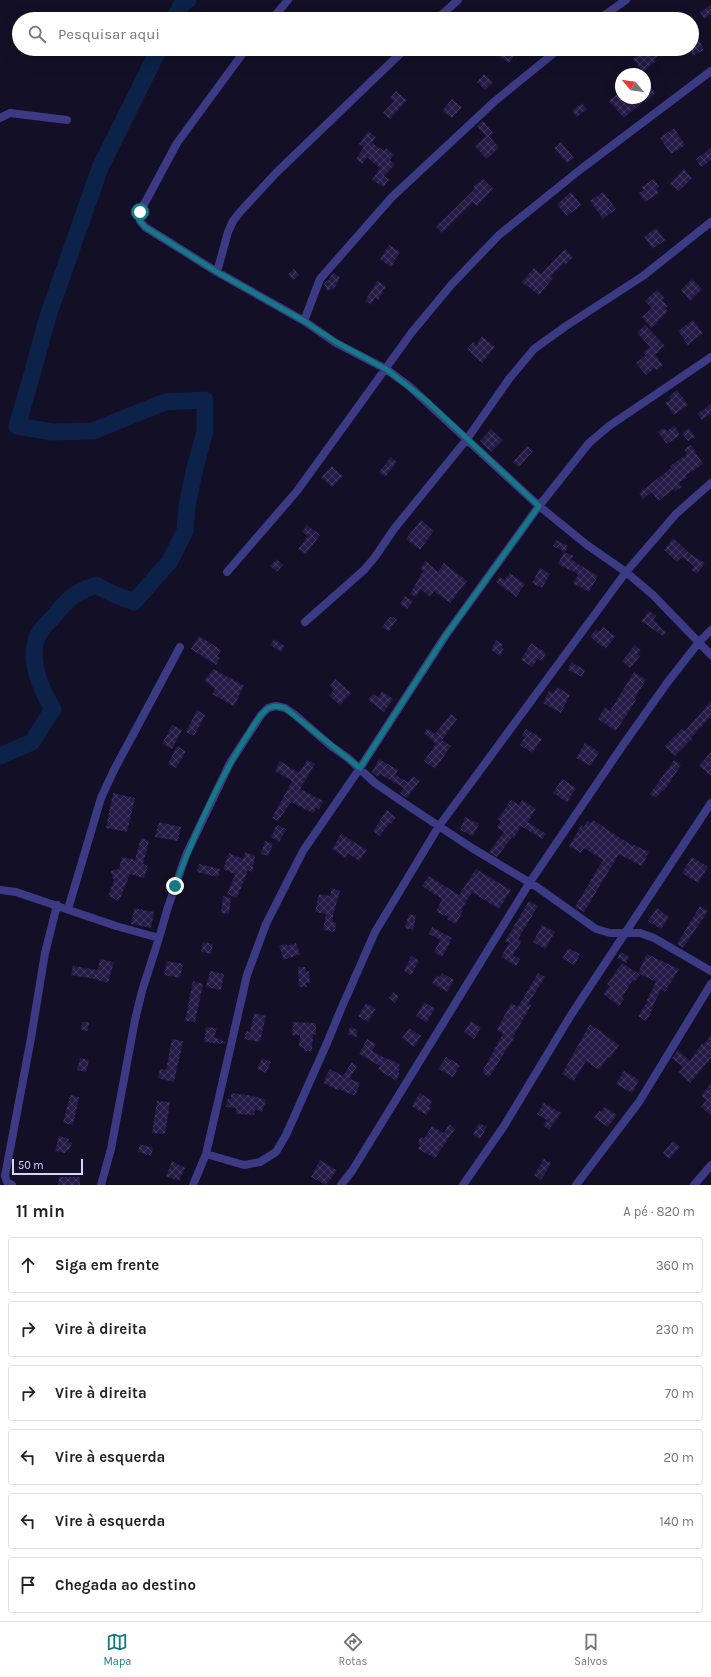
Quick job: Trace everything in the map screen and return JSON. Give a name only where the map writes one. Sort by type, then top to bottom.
[{"type":"street","points":[[278,12],[288,0]]},
{"type":"street","points":[[445,12],[458,0]]},
{"type":"street","points":[[609,12],[626,0]]},
{"type":"street","points":[[241,56],[177,142],[140,212],[140,221],[145,227],[217,272],[304,321],[336,342],[386,369],[428,402],[539,506],[587,545],[626,572],[653,595],[711,656]]},
{"type":"street","points":[[217,272],[228,232],[233,220],[282,168],[398,56]]},
{"type":"street","points":[[304,321],[320,279],[392,198],[495,101],[550,56]]},
{"type":"street","points":[[227,572],[296,491],[412,332],[452,284],[499,235],[581,169],[711,71]]},
{"type":"street","points":[[0,118],[10,113],[67,120]]},
{"type":"street","points":[[305,622],[376,558],[394,529],[466,439],[509,379],[534,349],[566,326],[643,276],[711,222]]},
{"type":"street","points":[[193,1185],[206,1154],[246,982],[254,954],[266,924],[303,851],[360,768],[446,635],[539,506],[589,443],[609,426],[711,357]]},
{"type":"street","points":[[206,1154],[244,1165],[260,1162],[276,1152],[286,1135],[315,1072],[375,932],[438,826],[626,572],[676,514],[711,483]]},
{"type":"street","points":[[341,1185],[356,1165],[530,882],[623,745],[699,642],[711,630]]},
{"type":"street","points":[[68,909],[101,798],[114,770],[180,647]]},
{"type":"street","points":[[101,1185],[112,1149],[135,1020],[142,992],[175,886],[198,828],[230,763],[261,715],[268,708],[276,706],[285,708],[360,768],[375,783],[438,826],[530,882],[596,929],[610,933],[640,933],[654,938],[711,971]]},
{"type":"street","points":[[463,1185],[504,1126],[571,1015],[624,932],[711,803]]},
{"type":"street","points":[[0,890],[16,892],[116,926],[159,938]]},
{"type":"street","points":[[12,1185],[7,1182],[5,1176],[31,1038],[45,953],[57,905]]},
{"type":"street","points":[[581,1183],[639,1102],[711,984]]},
{"type":"street","points":[[694,1185],[711,1165]]},
{"type":"building","points":[[711,5],[711,14],[704,19],[700,12]]},
{"type":"building","points":[[699,39],[704,50],[699,52]]},
{"type":"building","points":[[498,56],[514,56],[509,63]]},
{"type":"building","points":[[637,56],[659,56],[654,60],[656,61],[648,68],[640,68],[633,59]]},
{"type":"building","points":[[484,74],[493,82],[485,90],[477,82]]},
{"type":"building","points":[[651,88],[656,93],[651,98]]},
{"type":"building","points":[[396,91],[407,100],[390,119],[383,113],[394,101],[390,98]]},
{"type":"building","points":[[615,96],[615,104],[640,104],[624,118],[609,101]]},
{"type":"building","points":[[452,99],[462,107],[452,118],[442,111]]},
{"type":"building","points":[[582,103],[587,109],[577,117],[572,111]]},
{"type":"building","points":[[483,121],[493,133],[489,136],[499,148],[488,158],[486,158],[475,146],[486,136],[477,126]]},
{"type":"building","points":[[674,128],[685,145],[671,154],[660,138]]},
{"type":"building","points":[[368,131],[376,137],[372,143],[384,151],[386,148],[394,155],[390,160],[395,164],[384,176],[389,179],[384,187],[372,180],[380,168],[367,157],[362,164],[356,159],[364,147],[359,144]]},
{"type":"building","points":[[561,142],[574,158],[567,163],[554,148]]},
{"type":"building","points":[[711,148],[711,160],[701,167],[696,159]]},
{"type":"building","points":[[684,169],[692,178],[679,191],[670,183]]},
{"type":"building","points":[[483,179],[493,189],[477,206],[473,202],[442,233],[436,227],[475,189],[473,187]]},
{"type":"building","points":[[654,179],[659,187],[656,189],[659,193],[645,202],[639,193],[644,190],[641,187]]},
{"type":"building","points":[[571,192],[581,205],[567,216],[557,204]]},
{"type":"building","points":[[603,192],[616,209],[603,219],[590,201]]},
{"type":"building","points":[[656,228],[665,240],[653,249],[644,237]]},
{"type":"building","points":[[389,245],[400,252],[391,267],[380,259]]},
{"type":"building","points":[[565,249],[573,257],[566,265],[564,263],[551,276],[553,278],[539,295],[522,282],[534,268],[541,274]]},
{"type":"building","points":[[294,269],[299,275],[293,280],[288,274]]},
{"type":"building","points":[[333,273],[340,277],[335,288],[327,291],[324,284],[329,280]]},
{"type":"building","points":[[692,279],[702,289],[690,301],[681,290]]},
{"type":"building","points":[[377,281],[386,286],[378,300],[375,298],[371,305],[365,301]]},
{"type":"building","points":[[657,290],[665,298],[662,300],[668,306],[665,308],[668,311],[657,322],[658,323],[651,328],[642,317],[652,308],[645,301]]},
{"type":"building","points":[[693,320],[703,333],[688,345],[678,331]]},
{"type":"building","points":[[645,325],[665,346],[655,355],[663,365],[657,370],[655,368],[646,375],[636,363],[646,355],[643,352],[650,347],[637,332]]},
{"type":"building","points":[[482,336],[495,347],[482,363],[467,350],[473,342],[477,345]]},
{"type":"building","points":[[677,390],[688,405],[674,415],[665,403],[671,399],[669,396]]},
{"type":"building","points":[[711,404],[711,413],[702,420],[698,414]]},
{"type":"building","points":[[674,426],[679,433],[679,436],[667,444],[658,432],[664,428],[667,431]]},
{"type":"building","points":[[689,428],[695,437],[688,441],[682,433]]},
{"type":"building","points":[[491,429],[503,440],[491,452],[480,441]]},
{"type":"building","points":[[691,445],[703,464],[685,476],[686,478],[679,483],[682,487],[675,491],[674,489],[658,501],[652,492],[643,499],[639,493],[671,468],[670,466],[687,454],[684,449]]},
{"type":"building","points":[[527,446],[533,451],[519,467],[513,462]]},
{"type":"building","points":[[391,457],[397,462],[385,477],[379,472]]},
{"type":"building","points":[[332,466],[343,476],[332,487],[321,477]]},
{"type":"building","points":[[421,520],[434,531],[420,550],[406,539]]},
{"type":"building","points":[[307,525],[320,535],[306,554],[298,549],[308,536],[302,532]]},
{"type":"building","points":[[673,538],[690,554],[705,563],[697,574],[691,570],[694,566],[682,557],[677,562],[664,550]]},
{"type":"building","points":[[556,540],[568,546],[565,552],[553,546]]},
{"type":"building","points":[[564,552],[573,556],[571,559],[598,576],[589,592],[573,583],[578,574],[558,564]]},
{"type":"building","points":[[277,559],[283,565],[277,572],[270,566]]},
{"type":"building","points":[[426,561],[438,572],[444,563],[467,581],[450,603],[434,591],[430,597],[421,589],[416,597],[410,594],[423,571],[420,568]]},
{"type":"building","points":[[540,568],[550,574],[542,588],[532,583]]},
{"type":"building","points":[[510,573],[525,584],[516,597],[496,582],[500,577],[505,580]]},
{"type":"building","points":[[405,596],[413,601],[407,609],[400,604]]},
{"type":"building","points":[[649,611],[656,616],[653,620],[666,633],[663,636],[641,621]]},
{"type":"building","points":[[390,617],[397,620],[389,631],[382,627]]},
{"type":"building","points":[[603,627],[615,636],[606,649],[590,637],[596,629],[599,632]]},
{"type":"building","points":[[199,636],[221,650],[217,656],[220,658],[216,665],[191,649]]},
{"type":"building","points":[[274,639],[285,646],[281,652],[270,645]]},
{"type":"building","points":[[496,640],[503,645],[501,647],[504,649],[500,656],[491,650]]},
{"type":"building","points":[[531,643],[546,653],[542,661],[538,658],[532,667],[521,660]]},
{"type":"building","points":[[635,645],[641,650],[637,654],[640,656],[630,668],[622,661]]},
{"type":"building","points":[[571,662],[585,670],[582,677],[568,670]]},
{"type":"building","points":[[214,669],[244,686],[234,706],[212,694],[215,689],[204,680]]},
{"type":"building","points":[[634,672],[646,680],[634,699],[636,700],[616,731],[598,719],[605,707],[610,711]]},
{"type":"building","points":[[335,679],[351,693],[340,705],[329,696],[334,690],[330,686]]},
{"type":"building","points":[[557,687],[570,695],[561,713],[543,703],[549,691],[553,693]]},
{"type":"building","points":[[382,691],[393,699],[384,712],[368,700],[373,694],[378,697]]},
{"type":"building","points":[[711,701],[711,716],[691,738],[692,739],[675,756],[665,746],[682,729],[685,731]]},
{"type":"building","points":[[197,710],[205,715],[194,736],[186,732]]},
{"type":"building","points":[[451,714],[457,719],[442,740],[451,746],[435,769],[424,761],[436,744],[424,733],[427,729],[435,734]]},
{"type":"building","points":[[172,725],[182,730],[172,749],[162,744]]},
{"type":"building","points":[[526,729],[542,739],[532,753],[520,745],[525,737],[522,735]]},
{"type":"building","points":[[585,743],[599,752],[591,766],[576,758]]},
{"type":"building","points":[[177,746],[186,751],[176,768],[168,764]]},
{"type":"building","points":[[711,752],[711,776],[699,766]]},
{"type":"building","points":[[379,759],[398,770],[395,775],[408,782],[413,776],[420,781],[407,798],[400,793],[404,788],[380,774],[378,777],[372,772]]},
{"type":"building","points":[[307,760],[315,764],[300,789],[323,801],[319,809],[316,808],[313,813],[291,802],[278,821],[272,818],[292,781],[275,771],[280,761],[299,773]]},
{"type":"building","points":[[674,760],[681,765],[664,791],[662,790],[656,798],[650,794]]},
{"type":"building","points":[[562,779],[576,788],[567,802],[553,793]]},
{"type":"building","points":[[113,793],[135,798],[127,832],[106,828]]},
{"type":"building","points":[[511,800],[519,805],[522,800],[536,809],[528,822],[546,834],[542,839],[521,826],[514,838],[512,837],[497,857],[489,852],[504,832],[497,827],[501,821],[498,819]]},
{"type":"building","points":[[387,810],[396,817],[391,824],[389,823],[380,836],[373,831]]},
{"type":"building","points":[[465,817],[479,824],[473,836],[460,830]]},
{"type":"building","points":[[593,820],[631,845],[632,844],[649,852],[642,866],[619,854],[584,912],[575,907],[603,860],[584,848],[581,853],[569,846],[581,826],[584,827],[587,821],[591,823]]},
{"type":"building","points":[[159,822],[181,827],[178,841],[155,837]]},
{"type":"building","points":[[277,825],[286,829],[279,842],[271,837]]},
{"type":"building","points":[[341,834],[367,850],[359,861],[348,853],[346,858],[332,849]]},
{"type":"building","points":[[141,838],[149,841],[143,864],[148,866],[144,878],[130,874],[119,901],[108,896],[114,882],[111,871],[119,869],[122,857],[135,860]]},
{"type":"building","points":[[265,841],[273,844],[268,856],[261,854]]},
{"type":"building","points":[[246,852],[255,856],[252,873],[248,870],[237,898],[227,894],[235,874],[223,869],[229,853],[243,859]]},
{"type":"building","points":[[692,857],[708,867],[698,883],[682,873]]},
{"type":"building","points":[[199,864],[220,869],[218,877],[197,872]]},
{"type":"building","points":[[476,869],[511,890],[499,909],[472,892],[461,910],[463,911],[456,924],[447,919],[448,917],[436,912],[442,899],[422,886],[429,876],[459,895]]},
{"type":"building","points":[[332,888],[340,891],[333,915],[333,922],[336,923],[335,932],[323,930],[326,914],[315,912],[319,894],[330,896]]},
{"type":"building","points":[[223,896],[231,898],[229,914],[221,913]]},
{"type":"building","points":[[529,901],[538,906],[518,939],[522,941],[513,955],[520,959],[516,966],[501,957],[509,943],[505,941]]},
{"type":"building","points":[[700,906],[708,911],[683,948],[677,944]]},
{"type":"building","points":[[134,908],[154,912],[151,928],[131,924]]},
{"type":"building","points":[[657,908],[669,917],[661,929],[648,921]]},
{"type":"building","points":[[409,914],[416,916],[413,930],[405,928]]},
{"type":"building","points":[[542,925],[555,932],[545,949],[533,942]]},
{"type":"building","points":[[432,927],[452,938],[442,957],[434,952],[440,940],[429,934]]},
{"type":"building","points":[[203,942],[213,944],[211,954],[201,952]]},
{"type":"building","points":[[296,943],[300,954],[284,960],[279,946],[287,944],[287,946]]},
{"type":"building","points":[[568,948],[580,954],[575,965],[562,959]]},
{"type":"building","points":[[621,952],[629,957],[626,963],[617,958]]},
{"type":"building","points":[[647,954],[679,969],[665,992],[661,989],[652,1008],[653,1009],[646,1021],[638,1016],[648,1001],[647,1000],[656,982],[638,973]]},
{"type":"building","points":[[411,956],[419,961],[411,975],[404,971]]},
{"type":"building","points":[[100,959],[114,962],[108,983],[71,975],[73,966],[98,970]]},
{"type":"building","points":[[167,961],[183,964],[180,978],[164,975]]},
{"type":"building","points":[[622,963],[640,975],[635,981],[633,980],[622,997],[624,999],[619,1006],[603,994],[610,986],[607,984]]},
{"type":"building","points":[[298,967],[305,967],[306,972],[309,971],[310,983],[306,983],[307,987],[299,987]]},
{"type":"building","points":[[210,971],[224,974],[221,990],[206,987]]},
{"type":"building","points":[[442,973],[454,980],[447,992],[432,983],[437,975],[440,977]]},
{"type":"building","points":[[538,973],[545,977],[528,1004],[531,1005],[513,1037],[514,1038],[489,1077],[483,1073],[483,1070],[503,1034],[497,1030],[511,1003],[518,1007]]},
{"type":"building","points":[[193,981],[203,984],[195,1022],[185,1021]]},
{"type":"building","points":[[393,992],[399,996],[395,1003],[389,998]]},
{"type":"building","points":[[424,1002],[435,1009],[426,1022],[416,1016]]},
{"type":"building","points":[[366,1003],[376,1009],[368,1022],[358,1016]]},
{"type":"building","points":[[254,1013],[266,1016],[260,1042],[244,1039],[246,1031],[250,1032]]},
{"type":"building","points":[[471,1021],[481,1028],[474,1039],[464,1032]]},
{"type":"building","points":[[82,1022],[89,1022],[88,1031],[81,1030]]},
{"type":"building","points":[[293,1022],[316,1023],[316,1035],[313,1034],[312,1051],[304,1051],[304,1048],[299,1047],[300,1035],[292,1035]]},
{"type":"building","points":[[590,1024],[619,1045],[599,1070],[586,1061],[574,1081],[562,1074]]},
{"type":"building","points":[[206,1027],[217,1028],[214,1037],[226,1042],[225,1044],[204,1042]]},
{"type":"building","points":[[350,1027],[358,1030],[356,1037],[348,1034]]},
{"type":"building","points":[[409,1028],[421,1036],[414,1047],[402,1038]]},
{"type":"building","points":[[711,1035],[711,1058],[690,1083],[679,1072],[683,1067],[672,1058],[678,1050],[690,1061],[702,1043],[704,1044]]},
{"type":"building","points":[[172,1039],[183,1041],[174,1082],[158,1078],[160,1069],[166,1070]]},
{"type":"building","points":[[367,1039],[376,1044],[372,1051],[400,1065],[398,1067],[400,1068],[398,1072],[400,1073],[396,1081],[378,1069],[380,1066],[359,1054]]},
{"type":"building","points":[[446,1057],[460,1065],[453,1077],[438,1069]]},
{"type":"building","points":[[80,1058],[89,1060],[86,1072],[77,1070]]},
{"type":"building","points":[[262,1058],[271,1062],[266,1073],[257,1069]]},
{"type":"building","points":[[352,1062],[357,1066],[350,1079],[360,1083],[355,1096],[323,1083],[330,1069],[343,1076]]},
{"type":"building","points":[[624,1071],[639,1080],[632,1093],[616,1084]]},
{"type":"building","points":[[711,1083],[711,1115],[701,1107],[706,1100],[701,1096]]},
{"type":"building","points":[[231,1093],[254,1096],[266,1100],[262,1112],[255,1109],[254,1115],[236,1114],[236,1108],[226,1107],[228,1099],[231,1099]]},
{"type":"building","points":[[420,1093],[432,1101],[429,1107],[431,1108],[426,1115],[412,1106]]},
{"type":"building","points":[[70,1095],[79,1097],[73,1125],[63,1123]]},
{"type":"building","points":[[157,1101],[170,1102],[165,1134],[152,1133]]},
{"type":"building","points":[[544,1103],[561,1113],[549,1130],[543,1125],[547,1120],[537,1114]]},
{"type":"building","points":[[605,1107],[617,1115],[608,1127],[594,1118],[599,1111],[601,1112]]},
{"type":"building","points":[[479,1123],[487,1127],[480,1139],[473,1134]]},
{"type":"building","points":[[449,1124],[455,1129],[435,1158],[418,1149],[420,1145],[418,1143],[421,1137],[424,1139],[432,1126],[444,1133]]},
{"type":"building","points":[[59,1136],[69,1139],[68,1142],[72,1143],[69,1150],[65,1153],[55,1151]]},
{"type":"building","points":[[673,1141],[680,1147],[669,1159],[663,1153]]},
{"type":"building","points":[[140,1144],[153,1148],[151,1156],[138,1152]]},
{"type":"building","points":[[544,1159],[551,1163],[541,1180],[534,1175]]},
{"type":"building","points":[[320,1160],[337,1170],[326,1185],[311,1177]]},
{"type":"building","points":[[172,1161],[185,1168],[179,1181],[166,1176]]},
{"type":"building","points":[[59,1177],[80,1177],[80,1185],[58,1185]]},
{"type":"waterway","points":[[178,12],[183,2],[188,0]]},
{"type":"waterway","points":[[0,756],[32,742],[53,709],[40,683],[35,662],[35,643],[42,629],[68,600],[83,590],[96,585],[113,594],[134,602],[170,561],[185,531],[187,506],[205,431],[205,400],[165,402],[93,431],[52,432],[17,426],[48,316],[100,168],[156,56]]},
{"type":"route","points":[[140,212],[140,221],[145,227],[217,272],[304,321],[336,342],[386,369],[428,402],[539,506],[446,635],[360,768],[285,708],[276,706],[268,708],[261,715],[230,763],[198,828],[186,855],[175,886]]}]
